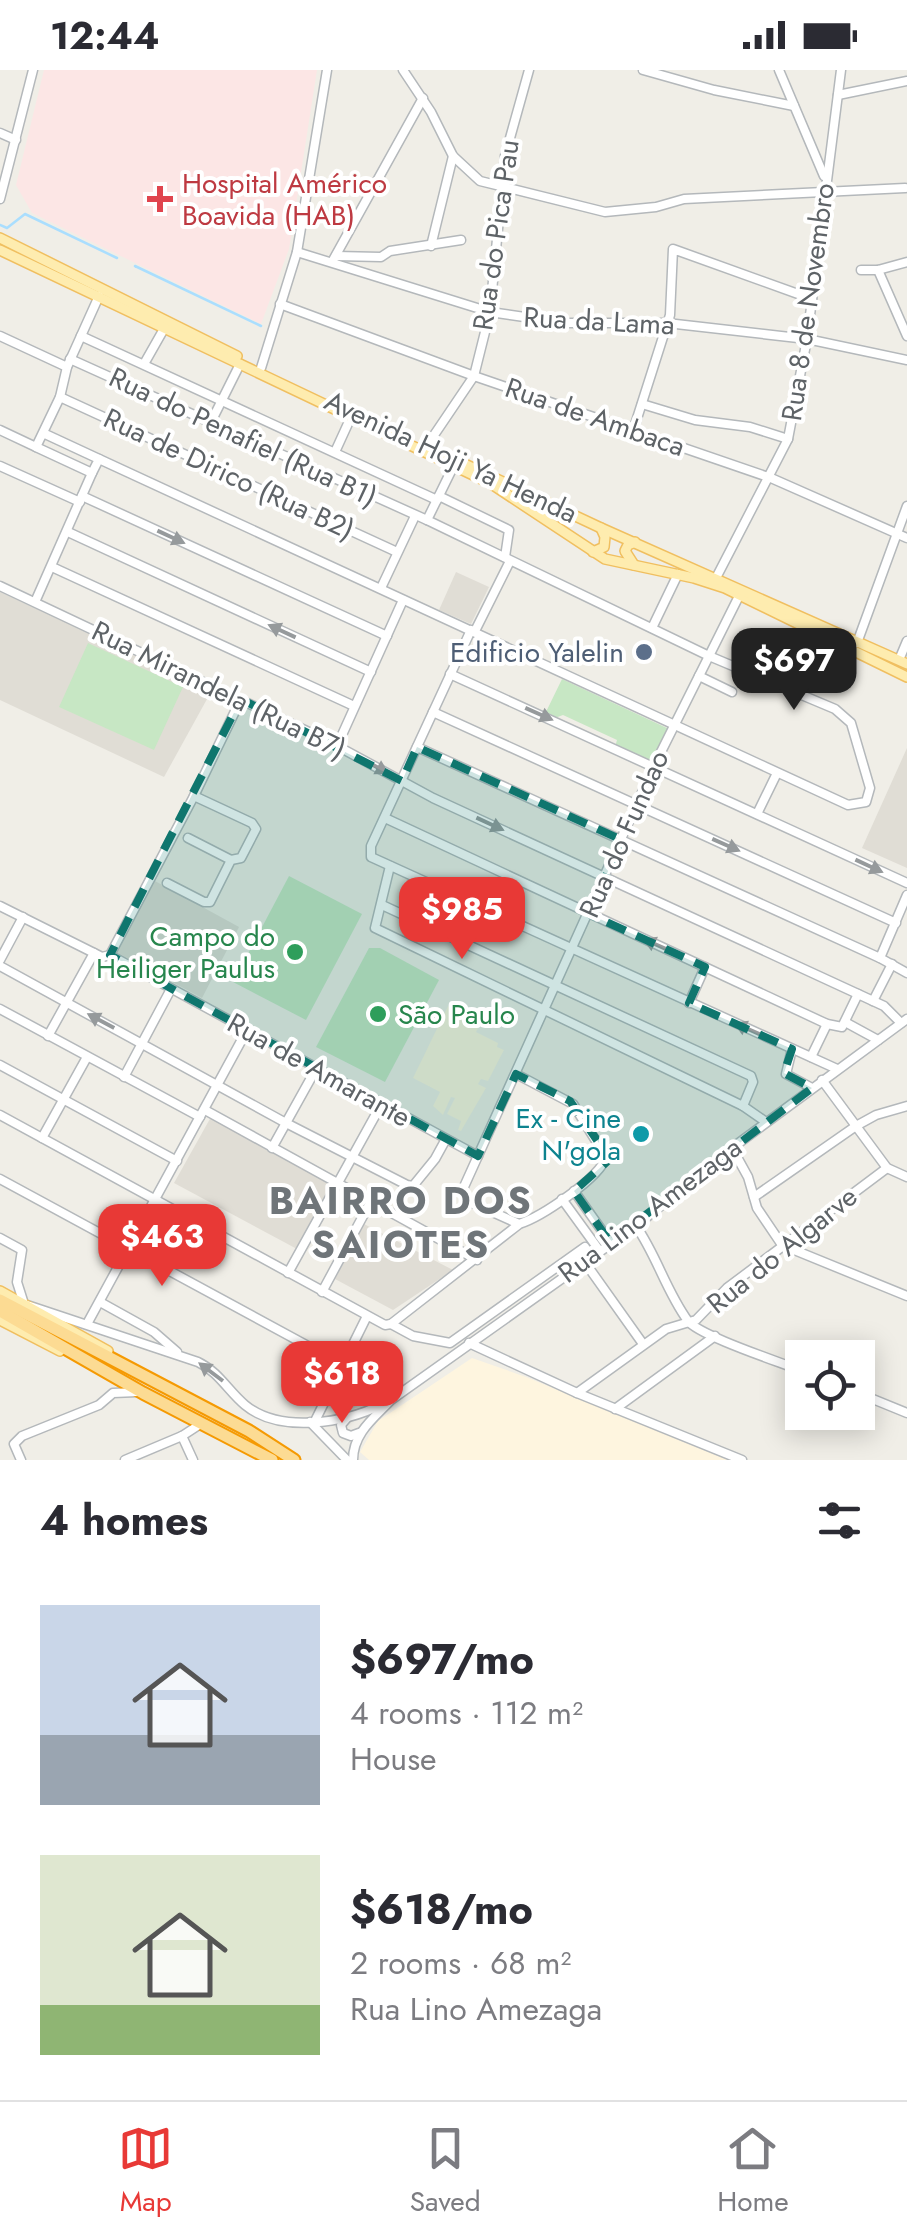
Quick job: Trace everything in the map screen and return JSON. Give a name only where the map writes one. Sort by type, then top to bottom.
[{"type":"highway","points":[[0,1300],[202,1423],[272,1460]]},
{"type":"highway","points":[[0,1311],[147,1387],[249,1431],[294,1460]]},
{"type":"main road","name":"Avenida Hoji Ya Henda","points":[[0,238],[426,447],[903,662]]},
{"type":"main road","name":"Avenida Hoji Ya Henda","points":[[0,250],[454,465],[526,504],[593,552],[636,567],[678,574],[738,596],[907,677]]},
{"type":"main road","points":[[593,552],[604,546],[600,528]]},
{"type":"main road","points":[[636,542],[628,544],[624,551],[636,567]]},
{"type":"main road","points":[[0,1291],[96,1344],[147,1387]]},
{"type":"main road","points":[[0,1320],[147,1387]]},
{"type":"street","points":[[0,200],[32,70]]},
{"type":"street","points":[[261,368],[297,252],[327,70]]},
{"type":"street","points":[[403,70],[453,156],[476,179],[500,187],[614,212],[684,200],[905,188]]},
{"type":"street","name":"Rua do Pica Pau","points":[[426,447],[474,376],[490,312],[500,187],[509,131],[529,70]]},
{"type":"street","points":[[643,70],[794,106]]},
{"type":"street","points":[[779,70],[826,180]]},
{"type":"street","name":"Rua 8 de Novembro","points":[[716,578],[771,478],[788,438],[807,339],[840,70]]},
{"type":"street","points":[[838,95],[907,80]]},
{"type":"street","points":[[334,259],[422,98]]},
{"type":"street","points":[[0,133],[16,140]]},
{"type":"street","points":[[430,246],[453,156]]},
{"type":"street","points":[[334,259],[381,257],[390,252],[461,240]]},
{"type":"street","points":[[634,431],[670,312],[673,249],[812,299]]},
{"type":"street","name":"Rua da Lama","points":[[297,252],[334,259],[490,312],[566,324],[666,323],[807,339],[907,360]]},
{"type":"street","points":[[861,270],[907,262]]},
{"type":"street","points":[[878,270],[907,336]]},
{"type":"street","points":[[36,446],[60,397],[69,363],[99,296]]},
{"type":"street","name":"Rua de Ambaca","points":[[280,304],[474,376],[771,478],[902,537]]},
{"type":"street","points":[[144,364],[165,327]]},
{"type":"street","name":"Rua do Penafiel (Rua B1)","points":[[0,336],[211,422],[427,520],[708,656],[846,716],[870,788],[866,802],[848,805],[777,773]]},
{"type":"street","points":[[81,336],[509,530],[508,559],[450,674],[369,855],[837,1069]]},
{"type":"street","points":[[211,422],[240,364]]},
{"type":"street","name":"Rua de Dirico (Rua B2)","points":[[60,397],[397,552]]},
{"type":"street","points":[[642,404],[688,418],[750,427],[788,438]]},
{"type":"street","points":[[335,452],[352,417]]},
{"type":"street","points":[[0,430],[92,473]]},
{"type":"street","points":[[43,433],[777,773],[757,814]]},
{"type":"street","points":[[35,602],[99,459]]},
{"type":"street","points":[[427,520],[454,465]]},
{"type":"street","points":[[0,466],[387,636]]},
{"type":"street","points":[[858,643],[902,537],[907,506]]},
{"type":"street","points":[[381,588],[414,516]]},
{"type":"street","points":[[68,532],[371,672]]},
{"type":"street","points":[[52,568],[354,706]]},
{"type":"street","points":[[652,628],[678,574]]},
{"type":"street","name":"Rua Mirandela (Rua B7)","points":[[0,586],[241,699],[402,782],[857,998],[884,1006],[904,1021]]},
{"type":"street","name":"Rua do Fundao","points":[[519,1224],[464,1197],[464,1188],[654,766],[738,596]]},
{"type":"street","points":[[337,746],[403,600]]},
{"type":"street","points":[[903,662],[907,641]]},
{"type":"street","points":[[450,674],[907,883]]},
{"type":"street","points":[[699,676],[732,692]]},
{"type":"street","points":[[110,956],[241,699]]},
{"type":"street","points":[[433,712],[896,922]]},
{"type":"street","points":[[417,747],[907,973]]},
{"type":"street","points":[[188,838],[231,860],[241,858],[255,826],[194,796]]},
{"type":"street","points":[[385,818],[827,1024],[843,1025],[878,1040]]},
{"type":"street","points":[[166,883],[207,903],[231,860]]},
{"type":"street","points":[[390,866],[374,927],[743,1106],[766,1122]]},
{"type":"street","points":[[880,958],[907,896]]},
{"type":"street","points":[[382,904],[753,1078],[743,1106]]},
{"type":"street","name":"Rua de Amarante","points":[[0,906],[102,957],[110,956],[478,1156]]},
{"type":"street","points":[[23,918],[0,963],[67,1004],[352,1158],[413,1186],[446,1140]]},
{"type":"street","points":[[48,1036],[94,953]]},
{"type":"street","points":[[873,1001],[892,964]]},
{"type":"street","points":[[689,1003],[705,967]]},
{"type":"street","points":[[124,1078],[171,989]]},
{"type":"street","points":[[843,1025],[857,998]]},
{"type":"street","points":[[0,1009],[124,1078],[272,1148],[477,1260]]},
{"type":"street","name":"Rua Lino Amezaga","points":[[392,1400],[636,1226],[732,1148],[904,1021]]},
{"type":"street","points":[[811,1058],[827,1024]]},
{"type":"street","points":[[87,1324],[246,1032]]},
{"type":"street","points":[[792,1049],[786,1074],[812,1088]]},
{"type":"street","points":[[42,1138],[87,1057]]},
{"type":"street","points":[[0,1065],[177,1161]]},
{"type":"street","points":[[272,1148],[316,1069]]},
{"type":"street","points":[[388,1324],[477,1260],[519,1224],[574,1191],[604,1164],[604,1150],[573,1104],[516,1074]]},
{"type":"street","points":[[822,1080],[887,1168],[907,1176]]},
{"type":"street","points":[[288,1273],[381,1105]]},
{"type":"street","points":[[754,1196],[856,1126],[907,1106]]},
{"type":"street","points":[[0,1115],[322,1292],[414,1336],[450,1343],[585,1248]]},
{"type":"street","points":[[732,1148],[748,1177],[757,1208],[782,1245],[907,1296]]},
{"type":"street","name":"Rua do Algarve","points":[[577,1393],[643,1344],[674,1326],[690,1324],[727,1288],[887,1168]]},
{"type":"street","points":[[0,1179],[343,1365]]},
{"type":"street","points":[[574,1191],[610,1242]]},
{"type":"street","points":[[562,1199],[599,1250]]},
{"type":"street","points":[[322,1292],[370,1203]]},
{"type":"street","points":[[636,1226],[652,1251],[661,1278],[690,1324],[785,1364]]},
{"type":"street","points":[[0,1238],[22,1250],[17,1282],[24,1304],[207,1366],[255,1412],[282,1422],[312,1421],[351,1416],[392,1400]]},
{"type":"street","points":[[584,1261],[643,1344]]},
{"type":"street","points":[[100,1302],[154,1332],[180,1356]]},
{"type":"street","points":[[312,1421],[367,1316]]},
{"type":"street","points":[[615,1409],[715,1336]]},
{"type":"street","points":[[469,1342],[577,1393],[742,1460]]},
{"type":"street","points":[[21,1460],[15,1440],[99,1405],[113,1392],[147,1387]]},
{"type":"street","points":[[350,1460],[361,1431],[392,1400]]},
{"type":"street","points":[[875,1400],[907,1413]]},
{"type":"street","points":[[351,1416],[342,1423],[343,1434],[351,1436],[361,1431]]},
{"type":"street","points":[[312,1421],[350,1460]]},
{"type":"street","points":[[124,1460],[182,1436],[202,1423]]},
{"type":"street","points":[[182,1436],[193,1460]]},
{"type":"highlighted area","points":[[241,699],[402,781],[417,747],[622,840],[589,914],[705,967],[689,1003],[792,1049],[784,1073],[812,1088],[610,1242],[574,1191],[610,1159],[570,1101],[516,1074],[478,1156],[110,955]]},
{"type":"shaded area","name":"Hospital Américo Boavida (HAB)","points":[[44,70],[317,70],[289,249],[261,324],[32,213],[16,185]]},
{"type":"shaded area","points":[[456,572],[489,587],[471,624],[439,610]]},
{"type":"shaded area","points":[[0,592],[212,690],[164,777],[0,700]]},
{"type":"shaded area","points":[[907,748],[907,868],[862,848]]},
{"type":"shaded area","points":[[155,881],[239,927],[202,998],[116,952]]},
{"type":"shaded area","points":[[448,1006],[481,1022],[476,1032],[504,1050],[488,1081],[481,1079],[478,1084],[486,1088],[461,1131],[461,1121],[447,1114],[455,1098],[451,1097],[443,1115],[433,1106],[440,1092],[413,1078]]},
{"type":"shaded area","points":[[211,1117],[333,1184],[297,1249],[174,1183]]},
{"type":"shaded area","points":[[364,1224],[453,1270],[393,1310],[335,1279]]},
{"type":"shaded area","points":[[472,1358],[728,1460],[369,1460],[360,1452],[378,1421]]},
{"type":"green space","points":[[88,643],[183,687],[154,750],[59,707]]},
{"type":"green space","points":[[562,679],[669,729],[652,764],[615,747],[617,740],[563,715],[555,718],[545,714]]},
{"type":"green space","name":"Campo do Heiliger Paulus","points":[[289,876],[362,914],[306,1020],[233,982]]},
{"type":"green space","name":"São Paulo","points":[[369,948],[380,948],[439,980],[385,1082],[316,1047]]},
{"type":"waterway","points":[[0,225],[7,228],[25,214],[117,258]]},
{"type":"waterway","points":[[135,266],[261,326]]},
{"type":"place","name":"Hospital Américo Boavida (HAB)","points":[[160,199]]},
{"type":"place","name":"Edificio Yalelin","points":[[644,652]]},
{"type":"place","name":"Campo do Heiliger Paulus","points":[[295,952]]},
{"type":"place","name":"São Paulo","points":[[378,1014]]},
{"type":"place","name":"Ex - Cine N'gola","points":[[641,1134]]},
{"type":"district","name":"BAIRRO DOS SAIOTES","points":[[401,1222]]}]
